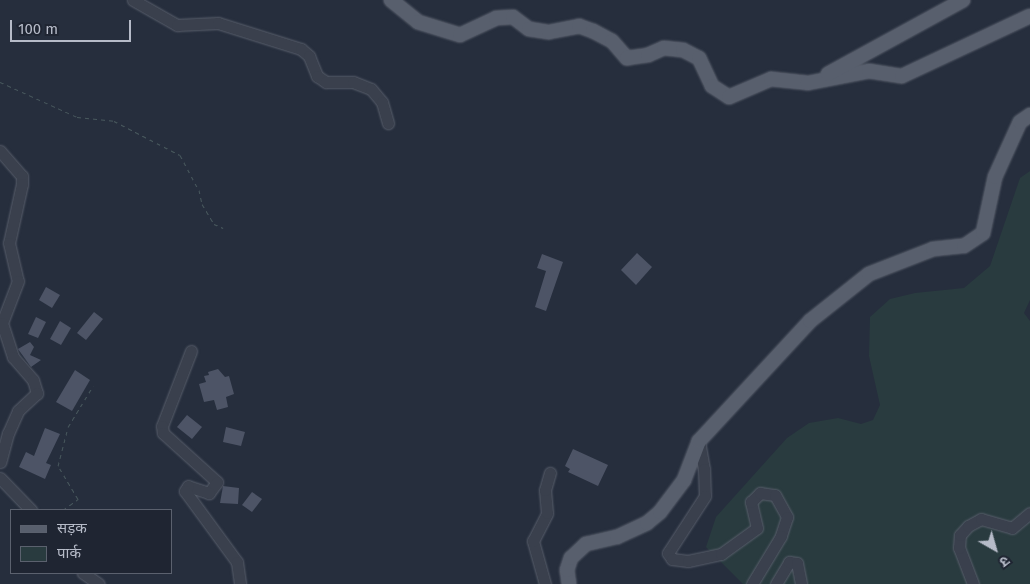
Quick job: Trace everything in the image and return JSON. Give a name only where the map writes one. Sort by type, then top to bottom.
[{"type":"main road","points":[[392,0],[418,22],[460,35],[496,18],[513,17],[536,30],[549,32],[579,26],[593,30],[612,41],[627,58],[648,55],[664,48],[683,50],[699,58],[712,86],[729,97],[771,79],[808,83],[869,71],[902,76],[1030,16]]},
{"type":"main road","points":[[808,83],[857,60],[963,0]]},
{"type":"main road","points":[[570,584],[567,570],[571,558],[586,544],[616,537],[647,523],[660,512],[684,480],[699,441],[810,321],[869,274],[933,249],[964,246],[983,233],[995,177],[1020,122],[1030,115]]},
{"type":"street","points":[[133,0],[177,25],[218,23],[300,49],[308,56],[317,76],[326,82],[352,82],[371,88],[382,102],[388,122]]},
{"type":"street","points":[[0,151],[22,176],[22,184],[9,243],[18,281],[2,323],[13,357],[33,380],[37,393],[18,411],[8,433],[0,462]]},
{"type":"street","points":[[191,351],[162,426],[163,433],[217,482],[209,493],[188,486],[185,491],[237,562],[240,584]]},
{"type":"street","points":[[699,441],[704,469],[705,496],[668,553],[672,559],[688,561],[721,554],[757,528],[751,502],[760,493],[775,495],[787,517],[781,536],[752,584]]},
{"type":"street","points":[[545,584],[533,541],[547,513],[545,490],[550,473]]},
{"type":"street","points":[[0,478],[30,509]]},
{"type":"street","points":[[973,584],[959,548],[960,535],[968,526],[981,520],[1012,528],[1030,513]]},
{"type":"street","points":[[776,584],[789,562],[797,563],[801,584]]},
{"type":"street","points":[[84,574],[99,584]]},
{"type":"path","points":[[0,82],[77,117],[114,120],[180,155],[199,190],[202,204],[214,224],[223,228]]},
{"type":"path","points":[[64,509],[78,499],[58,466],[68,427],[93,386]]},
{"type":"green space","points":[[1030,171],[1030,300],[1024,313],[1030,321],[1030,584],[743,584],[706,547],[716,517],[787,438],[809,423],[838,418],[861,424],[873,420],[880,405],[869,356],[870,317],[890,299],[915,293],[964,288],[990,266],[1020,178]]},
{"type":"building","points":[[637,253],[652,267],[636,285],[621,270]]},
{"type":"building","points":[[542,254],[563,262],[546,311],[535,307],[546,271],[537,268]]},
{"type":"building","points":[[46,287],[60,295],[52,308],[39,300]]},
{"type":"building","points":[[94,312],[103,319],[86,340],[77,333]]},
{"type":"building","points":[[36,317],[46,322],[38,338],[28,334]]},
{"type":"building","points":[[60,321],[71,328],[61,345],[50,339]]},
{"type":"building","points":[[30,342],[34,347],[30,355],[41,360],[31,367],[18,349]]},
{"type":"building","points":[[218,369],[225,377],[229,376],[234,394],[226,397],[228,407],[217,410],[214,400],[204,402],[199,384],[206,382],[204,376],[209,375],[208,372]]},
{"type":"building","points":[[75,370],[90,380],[72,411],[56,402]]},
{"type":"building","points":[[187,415],[202,427],[192,439],[177,427]]},
{"type":"building","points":[[226,427],[245,432],[241,446],[223,442]]},
{"type":"building","points":[[45,428],[60,434],[46,463],[51,465],[45,479],[19,467],[26,452],[34,456]]},
{"type":"building","points":[[573,449],[608,465],[598,486],[568,472],[570,469],[565,466]]},
{"type":"building","points":[[223,486],[239,488],[238,504],[220,503]]},
{"type":"building","points":[[252,492],[262,499],[252,512],[242,505]]}]
